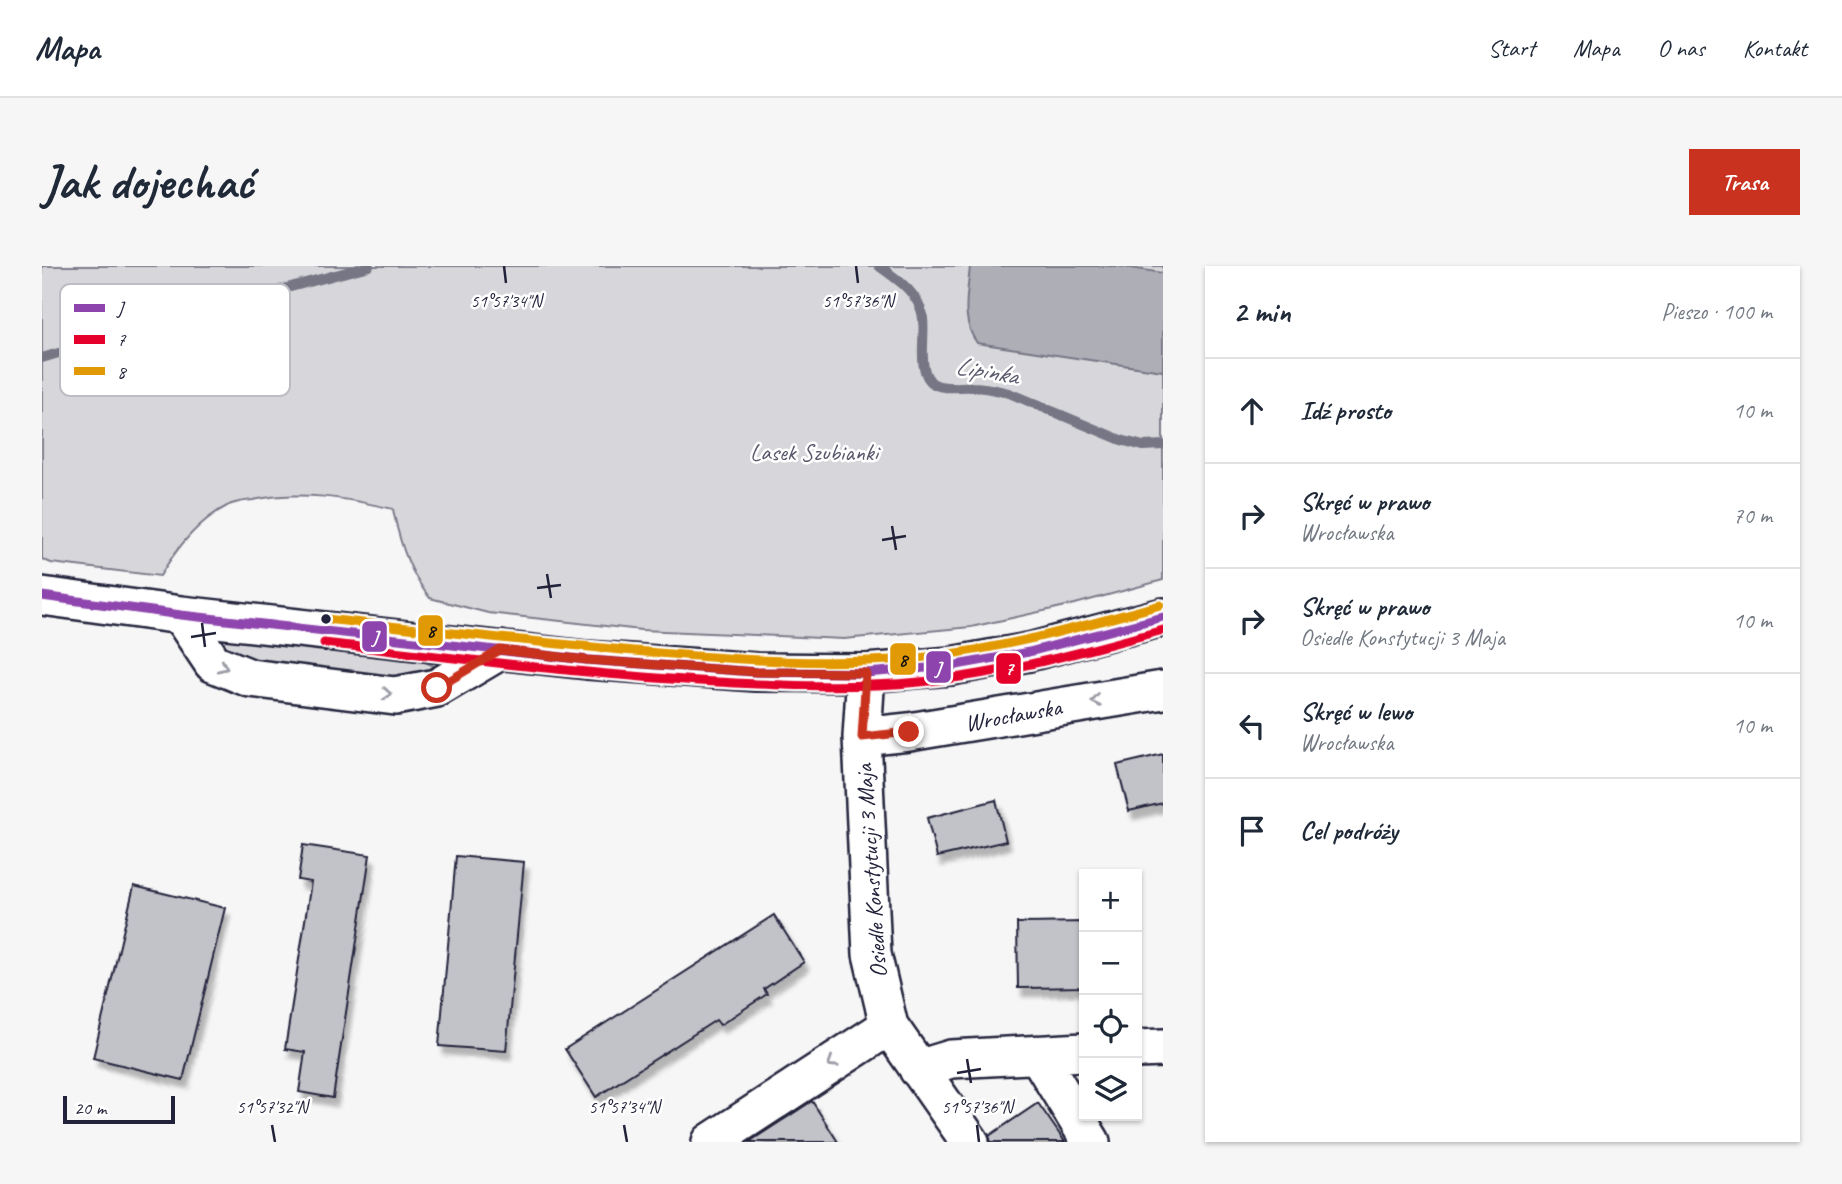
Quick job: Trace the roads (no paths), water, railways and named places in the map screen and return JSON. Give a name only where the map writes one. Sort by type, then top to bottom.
[{"type":"street","points":[[42,596],[181,615],[587,660],[757,672],[866,673],[951,666],[1029,652],[1163,617]]},
{"type":"street","points":[[181,615],[213,663],[250,678],[395,696],[437,688],[500,650]]},
{"type":"street","name":"Osiedle Konstytucji 3 Maja","points":[[866,673],[862,737],[872,954],[889,1026],[971,1142]]},
{"type":"street","name":"Wrocławska","points":[[862,737],[909,732],[1163,690]]},
{"type":"street","points":[[711,1142],[889,1026]]},
{"type":"street","points":[[1142,1049],[1163,1048]]},
{"type":"street","points":[[918,1069],[951,1059],[1079,1052]]},
{"type":"street","points":[[1038,1055],[1091,1142]]},
{"type":"waterway","name":"Lipinka","points":[[290,287],[369,266]]},
{"type":"waterway","name":"Lipinka","points":[[879,266],[908,289],[920,307],[923,316],[924,369],[934,384],[1009,393],[1121,440],[1143,446],[1163,445]]},
{"type":"waterway","name":"Lipinka","points":[[42,358],[60,353]]},
{"type":"park label","name":"Lasek Szubianki","points":[[814,452]]}]
